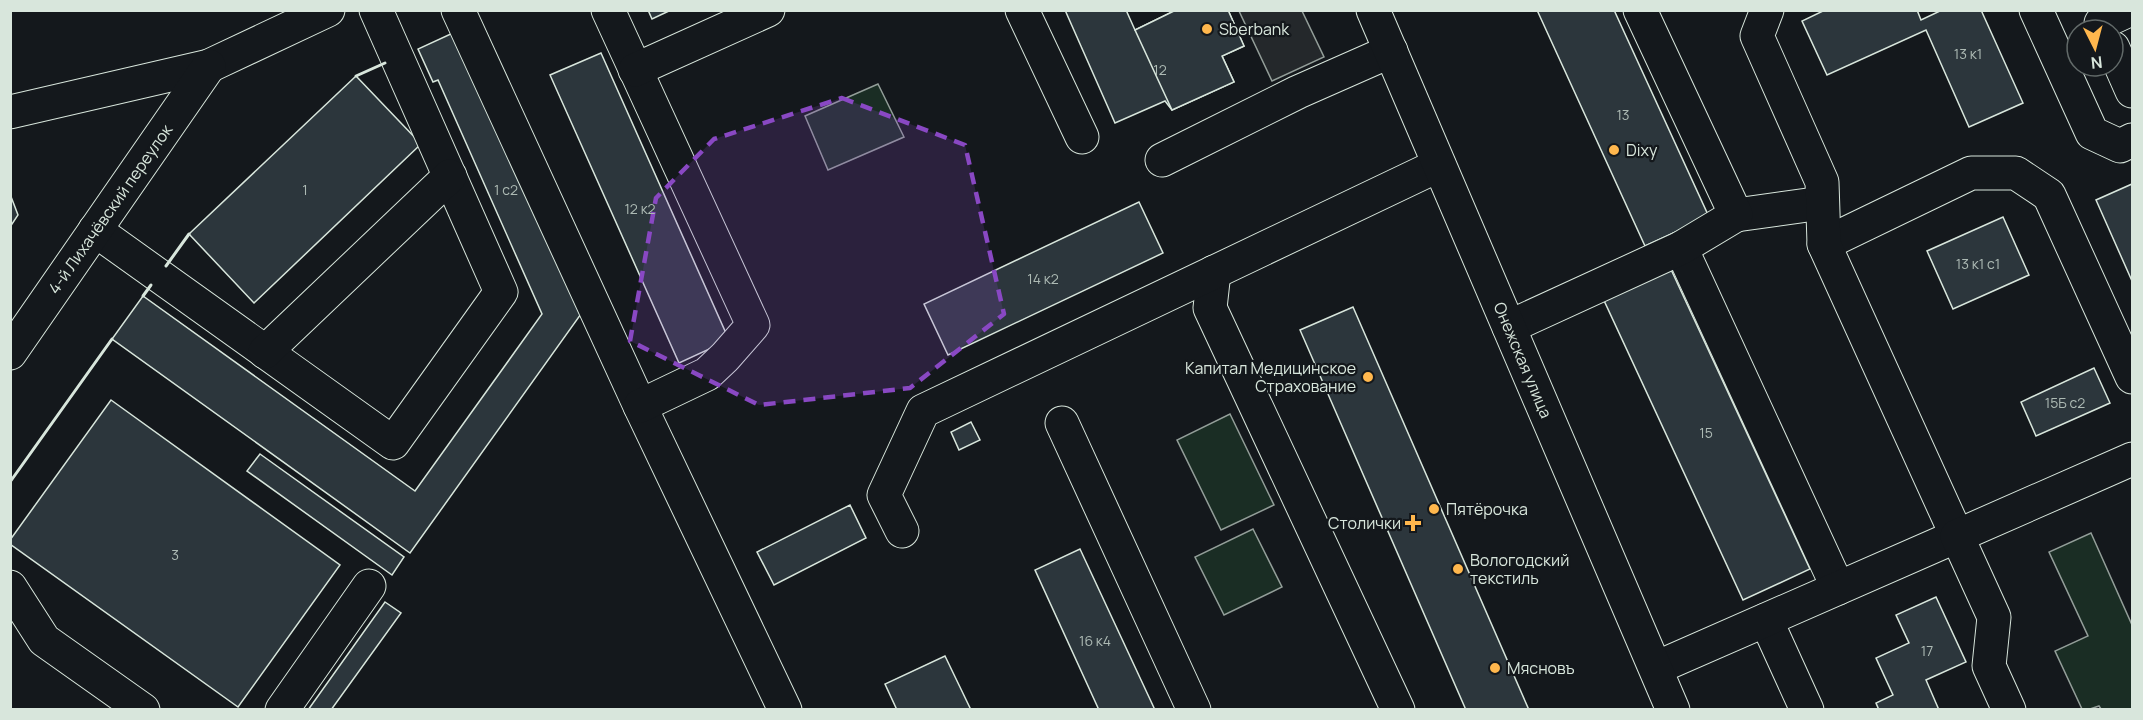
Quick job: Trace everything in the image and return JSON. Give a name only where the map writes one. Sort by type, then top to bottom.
[{"type":"main road","points":[[10,112],[209,66],[328,10]]},
{"type":"main road","points":[[95,230],[393,443],[501,292],[376,10]]},
{"type":"main road","points":[[458,10],[640,406],[785,710]]},
{"type":"main road","points":[[608,10],[753,325],[707,374],[640,406]]},
{"type":"main road","points":[[635,70],[768,10]]},
{"type":"main road","points":[[1022,10],[1082,137]]},
{"type":"main road","name":"Онежская улица","points":[[1373,10],[1673,710]]},
{"type":"main road","points":[[1640,10],[1736,215]]},
{"type":"main road","points":[[1767,10],[1757,36],[1822,182],[1824,244],[1994,617],[1989,666],[2009,710]]},
{"type":"main road","points":[[2036,10],[2092,134],[2120,146],[2133,140]]},
{"type":"main road","points":[[1162,160],[1298,92],[1391,51]]},
{"type":"main road","name":"4-й Лихачёвский переулок","points":[[10,353],[209,66]]},
{"type":"main road","points":[[2125,69],[2133,91]]},
{"type":"main road","points":[[902,531],[884,495],[923,411],[1439,165]]},
{"type":"main road","points":[[1824,244],[1971,173],[2016,173],[2049,195],[2133,377]]},
{"type":"main road","points":[[265,352],[450,176]]},
{"type":"main road","points":[[1509,327],[1682,248],[1736,215],[1822,203]]},
{"type":"main road","points":[[1682,248],[1838,588]]},
{"type":"main road","points":[[1214,272],[1210,308],[1398,710]]},
{"type":"main road","points":[[1062,423],[1194,710]]},
{"type":"main road","points":[[1656,668],[2133,459]]},
{"type":"main road","points":[[282,710],[369,586]]},
{"type":"main road","points":[[10,587],[44,640],[143,710]]},
{"type":"main road","points":[[1766,620],[1807,710]]},
{"type":"highlighted area","points":[[842,98],[965,145],[1004,314],[910,388],[759,405],[630,341],[656,198],[714,139]]},
{"type":"green space","points":[[878,84],[904,137],[828,170],[805,116]]},
{"type":"green space","points":[[1230,414],[1274,505],[1221,530],[1177,440]]},
{"type":"green space","points":[[1253,529],[1282,587],[1224,615],[1195,557]]},
{"type":"green space","points":[[2091,533],[2132,625],[2132,709],[2101,709],[2099,706],[2082,709],[2055,651],[2088,636],[2049,552]]},
{"type":"shaded area","points":[[1239,11],[1302,11],[1324,57],[1272,81]]},
{"type":"building","points":[[648,10],[671,10],[652,19]]},
{"type":"building","points":[[1065,10],[1126,10],[1135,30],[1176,10],[1228,10],[1244,46],[1222,56],[1234,82],[1172,110],[1165,101],[1115,123]]},
{"type":"building","points":[[1176,10],[1228,10],[1244,46],[1222,56],[1234,82],[1172,110],[1135,30]]},
{"type":"building","points":[[1537,10],[1614,10],[1709,217],[1645,246]]},
{"type":"building","points":[[1825,10],[1917,10],[1921,20],[1942,10],[1981,10],[2023,103],[1969,127],[1926,30],[1827,75],[1802,21]]},
{"type":"building","points":[[455,32],[581,314],[410,553],[112,339],[143,296],[415,491],[542,314],[438,80],[433,82],[418,49]]},
{"type":"building","points":[[601,53],[729,340],[679,363],[550,75]]},
{"type":"building","points":[[356,76],[421,144],[254,303],[189,234]]},
{"type":"building","points":[[2132,184],[2132,281],[2096,200]]},
{"type":"building","points":[[10,194],[18,215],[10,227]]},
{"type":"building","points":[[1139,202],[1163,253],[948,355],[924,304]]},
{"type":"building","points":[[2003,217],[2029,275],[1953,309],[1927,251]]},
{"type":"building","points":[[1668,263],[1810,569],[1743,600],[1601,294]]},
{"type":"building","points":[[1353,307],[1529,710],[1466,710],[1300,330]]},
{"type":"building","points":[[2094,368],[2110,403],[2036,436],[2021,402]]},
{"type":"building","points":[[111,400],[340,565],[238,707],[10,544],[10,540]]},
{"type":"building","points":[[971,422],[980,440],[959,450],[951,432]]},
{"type":"building","points":[[260,454],[404,557],[392,575],[247,471]]},
{"type":"building","points":[[850,505],[866,538],[774,585],[757,552]]},
{"type":"building","points":[[1080,549],[1155,710],[1099,710],[1035,570]]},
{"type":"building","points":[[1936,597],[1966,662],[1926,680],[1939,710],[1879,710],[1876,703],[1893,695],[1876,658],[1909,643],[1896,615]]},
{"type":"building","points":[[385,602],[401,613],[331,710],[308,710]]},
{"type":"building","points":[[945,656],[971,710],[897,710],[885,684]]},
{"type":"wall","points":[[356,76],[385,63]]},
{"type":"wall","points":[[166,266],[189,234]]},
{"type":"wall","points":[[143,296],[151,285]]},
{"type":"wall","points":[[10,482],[112,339]]},
{"type":"place","name":"Sberbank","points":[[1207,29]]},
{"type":"place","name":"Dixy","points":[[1614,150]]},
{"type":"place","name":"Капитал Медицинское Страхование","points":[[1368,377]]},
{"type":"place","name":"Пятёрочка","points":[[1434,509]]},
{"type":"place","name":"Столички","points":[[1413,523]]},
{"type":"place","name":"Вологодский текстиль","points":[[1458,569]]},
{"type":"place","name":"Мясновъ","points":[[1495,668]]}]
